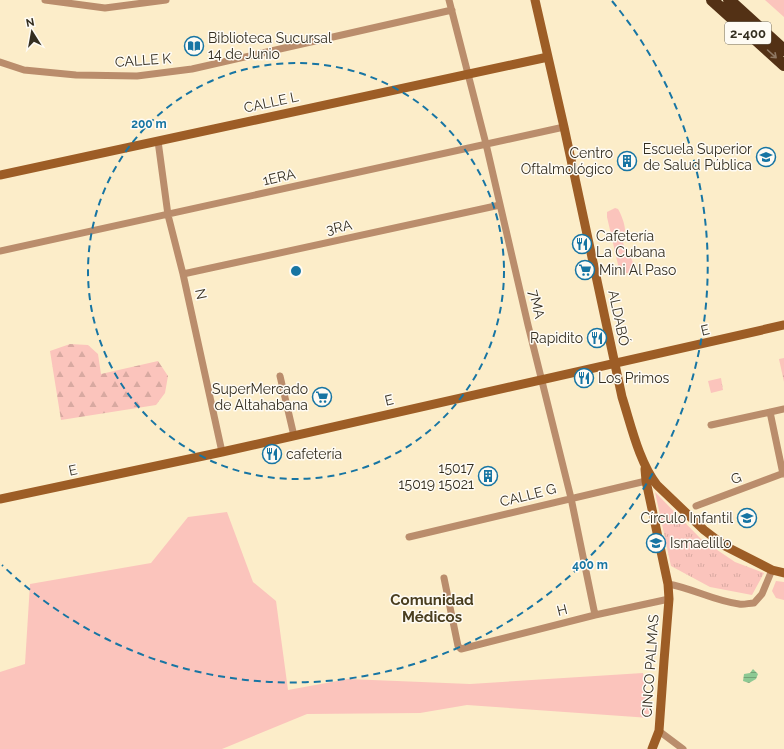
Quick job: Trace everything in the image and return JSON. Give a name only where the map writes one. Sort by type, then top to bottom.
[{"type":"highway","name":"2-400","points":[[712,0],[784,65]]},
{"type":"highway","name":"2-400","points":[[729,0],[784,50]]},
{"type":"street","points":[[46,0],[105,8],[166,0]]},
{"type":"street","name":"7MA","points":[[449,0],[486,144],[571,498],[596,615]]},
{"type":"street","name":"ALDABÓ","points":[[535,0],[622,396],[634,436],[645,463]]},
{"type":"street","name":"CALLE K","points":[[0,62],[24,70],[76,75],[137,76],[192,69],[452,10]]},
{"type":"street","name":"CALLE L","points":[[0,174],[548,57]]},
{"type":"street","name":"1ERA","points":[[0,251],[564,127]]},
{"type":"street","name":"N","points":[[158,141],[168,215],[183,274],[222,452]]},
{"type":"street","name":"3RA","points":[[183,274],[500,205]]},
{"type":"street","name":"E","points":[[0,499],[222,452],[784,325]]},
{"type":"street","points":[[280,376],[294,436]]},
{"type":"street","points":[[712,425],[784,409]]},
{"type":"street","points":[[770,412],[783,474]]},
{"type":"street","name":"CINCO PALMAS","points":[[645,463],[670,599],[664,661],[660,731],[652,749]]},
{"type":"street","name":"G","points":[[696,506],[783,474]]},
{"type":"street","points":[[648,479],[704,530],[725,546],[772,570],[784,573]]},
{"type":"street","name":"CALLE G","points":[[409,537],[648,479]]},
{"type":"street","points":[[668,584],[681,586],[710,598],[740,604],[754,602],[762,594],[772,570]]},
{"type":"street","name":"H","points":[[444,578],[458,646],[461,649],[596,615],[670,599]]},
{"type":"street","points":[[660,731],[683,749]]},
{"type":"green space","points":[[765,0],[784,0],[784,17]]},
{"type":"green space","points":[[615,208],[618,209],[623,219],[625,230],[622,241],[633,262],[633,269],[629,273],[622,273],[619,269],[607,217],[607,212]]},
{"type":"green space","points":[[70,344],[88,345],[98,354],[101,374],[158,361],[168,376],[165,393],[156,405],[61,420],[50,351]]},
{"type":"green space","points":[[784,358],[784,382],[779,359]]},
{"type":"green space","points":[[721,378],[723,390],[711,393],[708,381]]},
{"type":"green space","points":[[655,492],[701,539],[735,562],[764,573],[752,595],[710,587],[671,566]]},
{"type":"green space","points":[[227,512],[253,582],[276,601],[288,690],[348,679],[470,684],[643,673],[650,718],[467,705],[420,713],[307,714],[222,749],[0,749],[0,672],[25,664],[30,584],[151,563],[188,517]]},
{"type":"green space","points":[[776,581],[784,582],[784,600],[776,598],[772,591]]},
{"type":"shaded area","points":[[753,669],[758,674],[756,679],[749,683],[743,681],[744,674],[750,673]]},
{"type":"place","name":"Biblioteca Sucursal 14 de Junio","points":[[194,46]]},
{"type":"place","name":"Escuela Superior de Salud Pública","points":[[766,157]]},
{"type":"place","name":"Centro Oftalmológico","points":[[627,161]]},
{"type":"place","name":"Cafetería La Cubana","points":[[582,244]]},
{"type":"place","name":"Mini Al Paso","points":[[585,270]]},
{"type":"place","name":"Rapidito","points":[[597,338]]},
{"type":"place","name":"Los Primos","points":[[584,378]]},
{"type":"place","name":"SuperMercado de Altahabana","points":[[322,397]]},
{"type":"place","name":"cafetería","points":[[272,454]]},
{"type":"place","name":"15017 15019 15021","points":[[488,476]]},
{"type":"place","name":"Círculo Infantil","points":[[747,518]]},
{"type":"place","name":"Ismaelillo","points":[[656,543]]},
{"type":"district","name":"Comunidad Médicos","points":[[432,608]]}]
